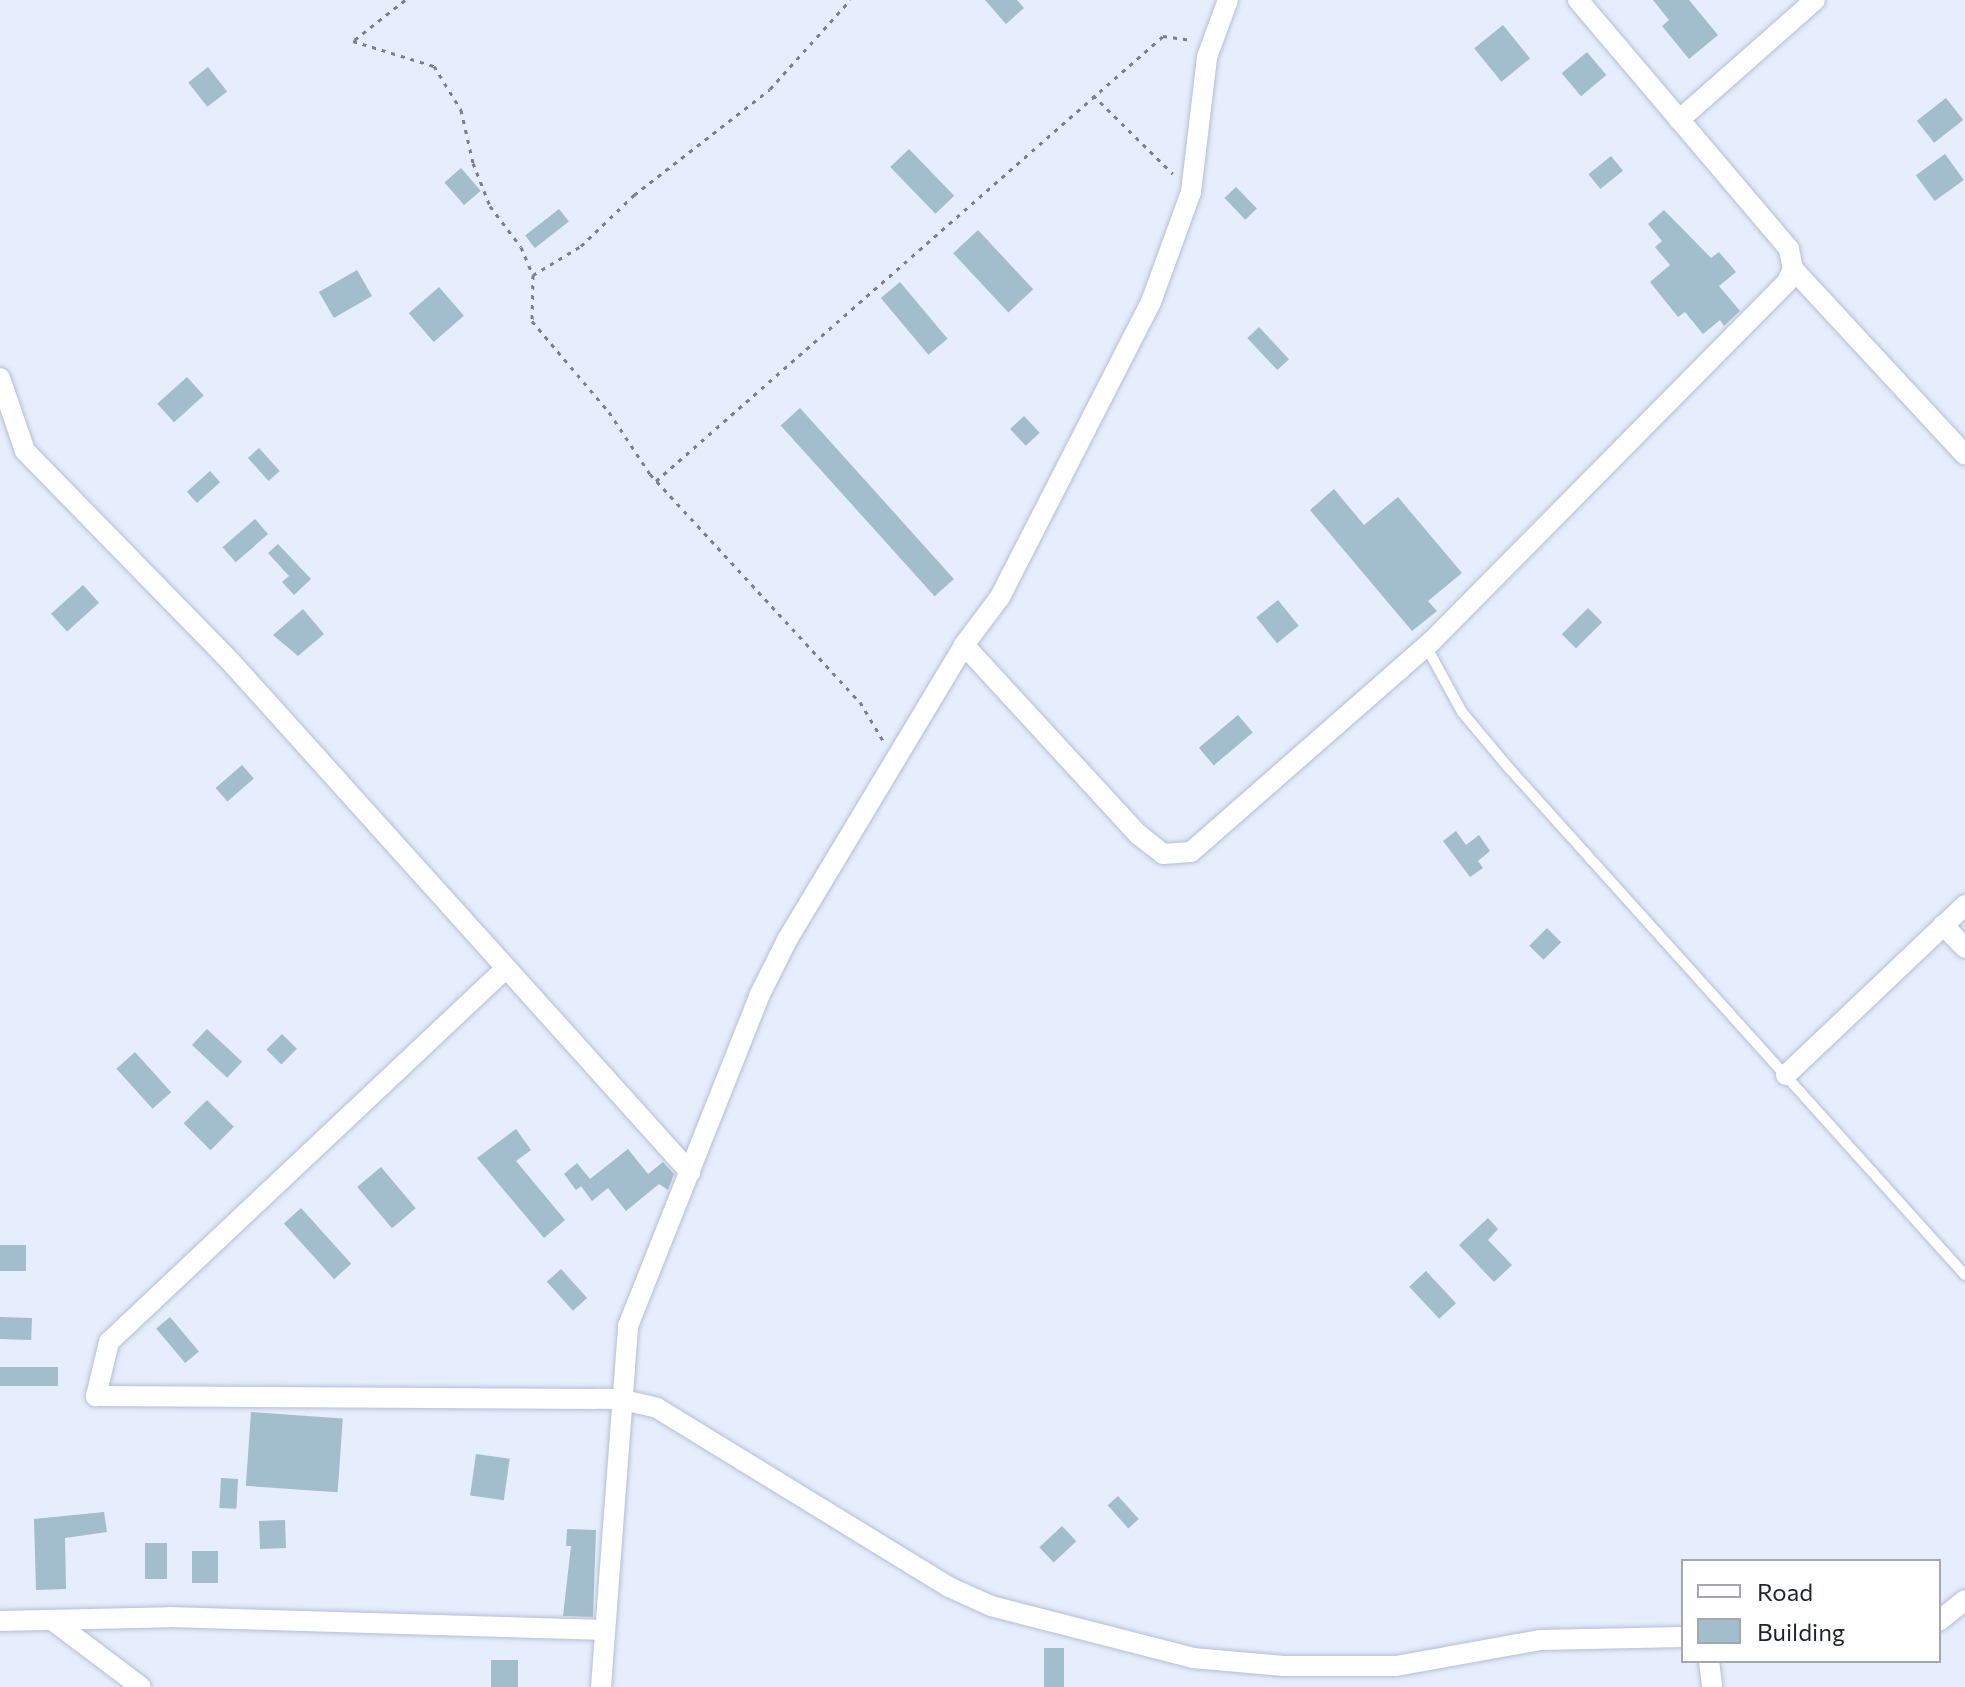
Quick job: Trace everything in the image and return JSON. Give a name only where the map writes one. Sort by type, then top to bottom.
[{"type":"street","points":[[601,1687],[619,1399],[628,1326],[787,940],[964,645],[1000,597],[1137,330],[1191,192],[1212,44],[1228,0]]},
{"type":"street","points":[[1578,0],[1789,249],[1793,269],[1965,455]]},
{"type":"street","points":[[1679,120],[1815,0]]},
{"type":"street","points":[[964,645],[1163,854],[1191,852],[1426,646],[1787,282],[1793,269]]},
{"type":"street","points":[[0,378],[25,451],[230,661],[504,970],[690,1172]]},
{"type":"street","points":[[1786,1075],[1965,905]]},
{"type":"street","points":[[1943,925],[1965,948]]},
{"type":"street","points":[[504,970],[109,1342],[96,1396],[619,1399],[657,1408],[949,1587],[991,1606],[1193,1658],[1284,1666],[1396,1666],[1540,1640],[1681,1637]]},
{"type":"street","points":[[1941,1619],[1965,1600]]},
{"type":"street","points":[[0,1621],[170,1617],[604,1630]]},
{"type":"street","points":[[52,1620],[141,1687]]},
{"type":"street","points":[[1709,1663],[1712,1687]]},
{"type":"lane","points":[[1426,646],[1441,681],[1499,756],[1965,1275]]},
{"type":"path","points":[[405,0],[353,41],[434,66],[461,110],[473,163],[490,206],[521,247],[533,275],[532,321],[609,412],[656,481],[860,702],[895,761]]},
{"type":"path","points":[[533,275],[581,246],[634,195],[770,89],[850,0]]},
{"type":"path","points":[[656,481],[1163,36],[1212,44]]},
{"type":"path","points":[[1093,95],[1191,192]]},
{"type":"building","points":[[985,0],[1017,0],[1024,8],[1006,24]]},
{"type":"building","points":[[1653,0],[1689,0],[1718,35],[1689,59],[1662,26],[1669,20]]},
{"type":"building","points":[[1503,25],[1530,58],[1501,82],[1474,48]]},
{"type":"building","points":[[1587,52],[1606,75],[1581,96],[1562,73]]},
{"type":"building","points":[[208,67],[227,91],[207,107],[188,82]]},
{"type":"building","points":[[1946,98],[1963,120],[1934,143],[1917,121]]},
{"type":"building","points":[[909,149],[954,196],[935,214],[890,167]]},
{"type":"building","points":[[1945,154],[1964,180],[1935,201],[1916,175]]},
{"type":"building","points":[[1611,156],[1623,171],[1600,189],[1588,174]]},
{"type":"building","points":[[461,168],[481,191],[464,205],[444,182]]},
{"type":"building","points":[[1236,187],[1257,209],[1245,220],[1224,198]]},
{"type":"building","points":[[559,209],[569,222],[535,248],[525,235]]},
{"type":"building","points":[[1664,210],[1711,258],[1719,252],[1736,272],[1719,286],[1740,311],[1724,326],[1720,320],[1703,334],[1685,312],[1678,317],[1650,282],[1670,265],[1655,247],[1662,241],[1648,224]]},
{"type":"building","points":[[978,230],[1033,289],[1008,312],[953,253]]},
{"type":"building","points":[[357,270],[372,296],[334,318],[319,292]]},
{"type":"building","points":[[900,282],[948,339],[928,355],[881,298]]},
{"type":"building","points":[[439,287],[464,316],[434,342],[409,313]]},
{"type":"building","points":[[1259,327],[1289,359],[1277,370],[1247,338]]},
{"type":"building","points":[[187,377],[204,396],[174,422],[157,404]]},
{"type":"building","points":[[800,408],[954,579],[935,596],[781,425]]},
{"type":"building","points":[[1024,416],[1040,433],[1026,446],[1010,429]]},
{"type":"building","points":[[259,448],[280,471],[269,481],[248,458]]},
{"type":"building","points":[[210,471],[220,482],[197,503],[187,492]]},
{"type":"building","points":[[1334,489],[1364,525],[1398,497],[1462,573],[1428,601],[1437,611],[1412,631],[1310,510]]},
{"type":"building","points":[[255,519],[268,534],[236,562],[223,547]]},
{"type":"building","points":[[278,544],[311,579],[294,595],[282,582],[289,576],[268,553]]},
{"type":"building","points":[[83,585],[99,603],[67,632],[51,614]]},
{"type":"building","points":[[1278,600],[1299,626],[1277,643],[1256,618]]},
{"type":"building","points":[[1588,608],[1602,622],[1576,648],[1562,634]]},
{"type":"building","points":[[303,609],[324,634],[298,656],[273,635]]},
{"type":"building","points":[[1238,715],[1253,733],[1214,765],[1199,748]]},
{"type":"building","points":[[242,765],[254,779],[227,802],[216,788]]},
{"type":"building","points":[[1456,831],[1466,845],[1479,835],[1490,851],[1478,861],[1483,868],[1470,877],[1443,841]]},
{"type":"building","points":[[1547,928],[1561,942],[1543,960],[1529,946]]},
{"type":"building","points":[[207,1029],[242,1062],[227,1078],[192,1045]]},
{"type":"building","points":[[282,1034],[297,1049],[281,1064],[266,1050]]},
{"type":"building","points":[[135,1052],[171,1092],[153,1109],[116,1069]]},
{"type":"building","points":[[207,1100],[234,1127],[211,1150],[184,1123]]},
{"type":"building","points":[[516,1129],[531,1150],[516,1161],[565,1220],[544,1238],[477,1158]]},
{"type":"building","points":[[628,1149],[648,1174],[663,1162],[674,1174],[668,1190],[659,1184],[626,1211],[608,1188],[592,1201],[581,1186],[576,1190],[564,1174],[577,1163],[590,1179]]},
{"type":"building","points":[[381,1167],[416,1208],[392,1228],[357,1187]]},
{"type":"building","points":[[301,1208],[351,1264],[334,1279],[284,1223]]},
{"type":"building","points":[[1488,1218],[1498,1229],[1488,1240],[1512,1265],[1494,1282],[1459,1245]]},
{"type":"building","points":[[0,1245],[26,1245],[26,1271],[0,1271]]},
{"type":"building","points":[[561,1269],[587,1298],[573,1311],[547,1282]]},
{"type":"building","points":[[1426,1271],[1456,1303],[1439,1319],[1409,1287]]},
{"type":"building","points":[[0,1317],[32,1318],[31,1340],[0,1339]]},
{"type":"building","points":[[170,1317],[199,1351],[185,1363],[156,1329]]},
{"type":"building","points":[[0,1367],[58,1367],[58,1386],[0,1386]]},
{"type":"building","points":[[251,1412],[343,1418],[338,1492],[246,1486]]},
{"type":"building","points":[[476,1454],[510,1459],[504,1500],[470,1496]]},
{"type":"building","points":[[221,1478],[238,1479],[236,1509],[219,1508]]},
{"type":"building","points":[[1118,1496],[1139,1519],[1128,1528],[1108,1505]]},
{"type":"building","points":[[104,1512],[107,1532],[65,1538],[66,1589],[36,1590],[34,1519]]},
{"type":"building","points":[[285,1520],[286,1548],[260,1549],[259,1521]]},
{"type":"building","points":[[1062,1526],[1076,1541],[1054,1563],[1039,1547]]},
{"type":"building","points":[[567,1529],[596,1530],[593,1617],[563,1616],[571,1546],[566,1546]]},
{"type":"building","points":[[145,1543],[167,1543],[167,1579],[145,1579]]},
{"type":"building","points":[[192,1551],[218,1551],[218,1583],[192,1583]]},
{"type":"building","points":[[1044,1648],[1064,1648],[1064,1687],[1044,1687]]},
{"type":"building","points":[[491,1660],[518,1660],[518,1687],[491,1687]]}]
